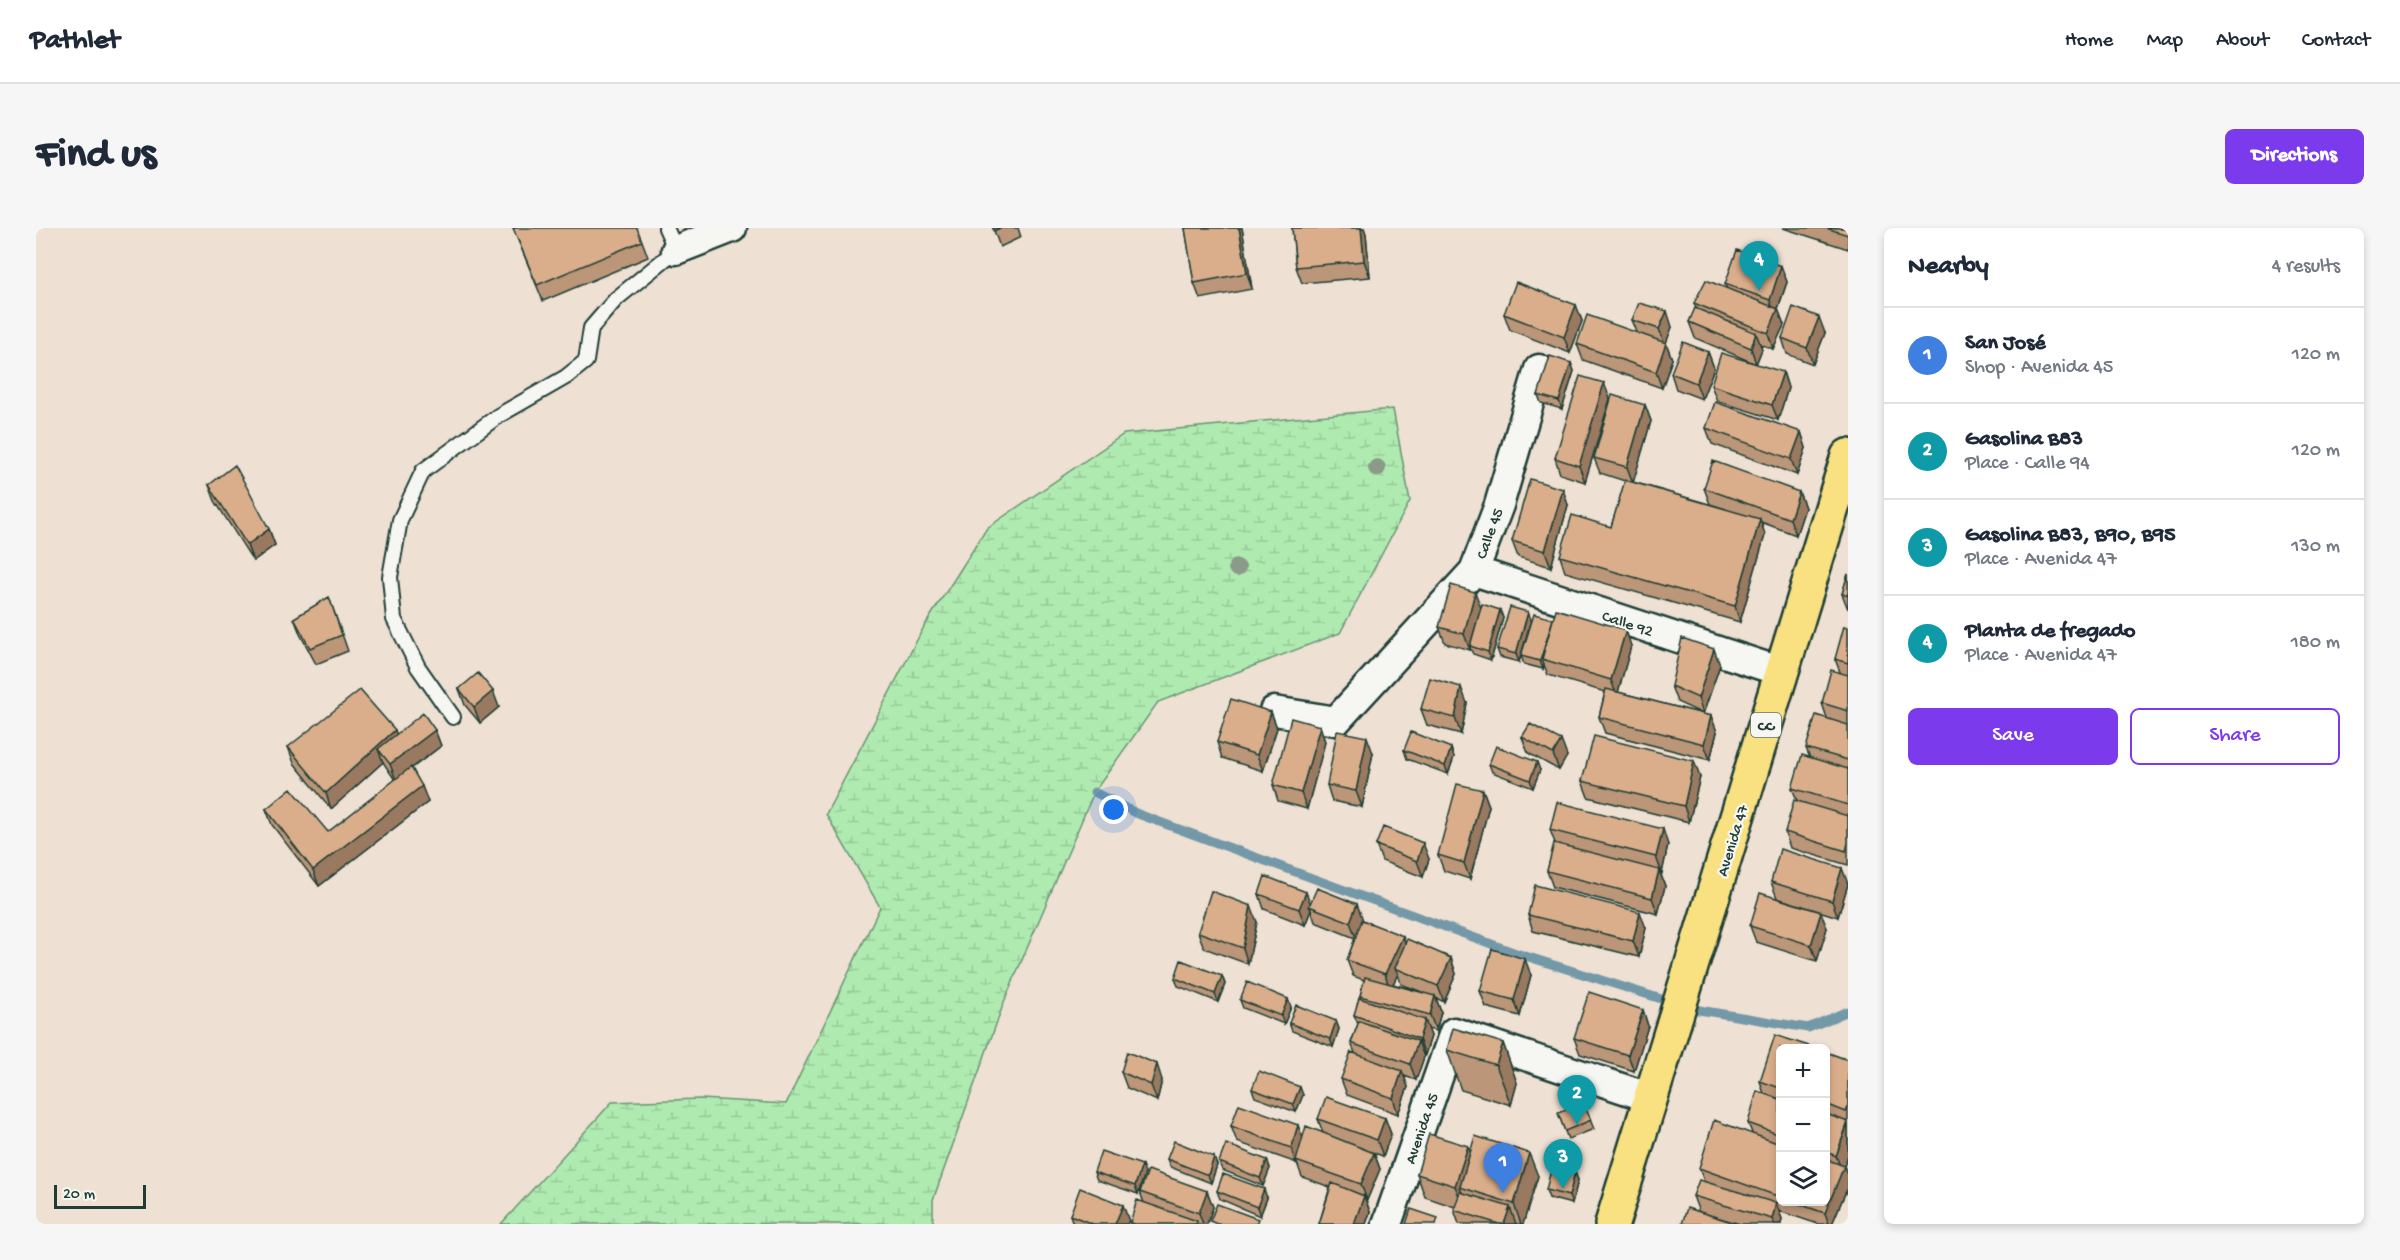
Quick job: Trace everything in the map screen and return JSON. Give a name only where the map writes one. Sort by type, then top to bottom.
[{"type":"main road","name":"Avenida 47","points":[[1612,1224],[1847,461]]},
{"type":"street","points":[[671,239],[732,228]]},
{"type":"street","name":"Calle 45","points":[[1274,711],[1336,722],[1474,571],[1499,505],[1539,369]]},
{"type":"street","name":"Calle 92","points":[[1474,571],[1782,672]]},
{"type":"street","name":"Avenida 45","points":[[1387,1224],[1454,1032],[1651,1098]]},
{"type":"lane","points":[[453,717],[418,667],[394,619],[390,577],[400,520],[423,471],[498,416],[566,377],[586,361],[591,328],[671,239]]},
{"type":"green space","points":[[1393,409],[1410,501],[1340,633],[1158,702],[1094,792],[1004,1002],[933,1200],[933,1224],[501,1224],[612,1102],[701,1099],[786,1104],[880,907],[826,814],[925,625],[987,528],[1124,434]]},
{"type":"building","points":[[513,228],[637,228],[642,241],[537,285]]},
{"type":"building","points":[[1185,228],[1239,228],[1247,273],[1194,283]]},
{"type":"building","points":[[1292,228],[1361,228],[1364,261],[1296,267]]},
{"type":"building","points":[[1826,228],[1848,228],[1848,235]]},
{"type":"building","points":[[1737,250],[1781,266],[1770,300],[1725,284]]},
{"type":"building","points":[[1706,280],[1778,309],[1768,333],[1694,303]]},
{"type":"building","points":[[1516,282],[1576,305],[1564,337],[1504,314]]},
{"type":"building","points":[[1639,303],[1667,311],[1659,329],[1632,320]]},
{"type":"building","points":[[1793,307],[1819,317],[1807,348],[1782,338]]},
{"type":"building","points":[[1695,308],[1756,333],[1751,348],[1689,322]]},
{"type":"building","points":[[1587,315],[1666,343],[1656,372],[1577,344]]},
{"type":"building","points":[[1683,342],[1708,352],[1696,383],[1671,373]]},
{"type":"building","points":[[1721,353],[1783,372],[1772,405],[1711,385]]},
{"type":"building","points":[[1550,356],[1571,363],[1559,401],[1538,395]]},
{"type":"building","points":[[1580,376],[1604,383],[1579,466],[1555,458]]},
{"type":"building","points":[[1612,395],[1645,405],[1627,467],[1594,458]]},
{"type":"building","points":[[1715,402],[1801,432],[1791,459],[1706,428]]},
{"type":"building","points":[[1713,461],[1799,492],[1790,519],[1704,488]]},
{"type":"building","points":[[235,465],[269,529],[247,545],[209,485]]},
{"type":"building","points":[[1530,479],[1563,489],[1545,551],[1512,541]]},
{"type":"building","points":[[1625,480],[1760,519],[1735,606],[1560,556],[1572,515],[1611,527]]},
{"type":"building","points":[[1848,574],[1848,595],[1842,594]]},
{"type":"building","points":[[1451,585],[1475,592],[1464,634],[1439,627]]},
{"type":"building","points":[[329,597],[342,635],[310,648],[294,618]]},
{"type":"building","points":[[1482,604],[1500,610],[1488,652],[1470,646]]},
{"type":"building","points":[[1510,607],[1528,612],[1516,654],[1497,649]]},
{"type":"building","points":[[1556,609],[1626,630],[1611,680],[1542,659]]},
{"type":"building","points":[[1534,614],[1553,619],[1540,661],[1521,656]]},
{"type":"building","points":[[1844,626],[1848,627],[1848,663],[1835,659]]},
{"type":"building","points":[[1682,638],[1714,649],[1698,698],[1671,686]]},
{"type":"building","points":[[1831,670],[1848,675],[1848,711],[1822,703]]},
{"type":"building","points":[[478,673],[493,691],[474,707],[459,689]]},
{"type":"building","points":[[1430,678],[1461,687],[1455,718],[1421,709]]},
{"type":"building","points":[[1606,689],[1711,716],[1704,744],[1599,717]]},
{"type":"building","points":[[360,690],[395,730],[326,793],[288,747]]},
{"type":"building","points":[[1231,699],[1271,712],[1257,755],[1217,742]]},
{"type":"building","points":[[423,713],[435,730],[390,764],[378,749]]},
{"type":"building","points":[[1816,715],[1848,725],[1848,760],[1806,748]]},
{"type":"building","points":[[1291,718],[1320,726],[1301,793],[1273,785]]},
{"type":"building","points":[[1530,724],[1561,740],[1553,754],[1522,737]]},
{"type":"building","points":[[1337,731],[1367,737],[1356,791],[1327,785]]},
{"type":"building","points":[[1411,732],[1451,748],[1445,766],[1404,750]]},
{"type":"building","points":[[1594,736],[1694,761],[1684,806],[1582,781]]},
{"type":"building","points":[[1496,746],[1537,762],[1530,780],[1489,764]]},
{"type":"building","points":[[1802,755],[1848,769],[1848,805],[1792,788]]},
{"type":"building","points":[[411,767],[422,786],[313,870],[266,809],[291,788],[328,832]]},
{"type":"building","points":[[1457,784],[1483,790],[1464,863],[1438,855]]},
{"type":"building","points":[[1794,800],[1848,816],[1846,851],[1785,832]]},
{"type":"building","points":[[1557,802],[1663,829],[1656,857],[1550,830]]},
{"type":"building","points":[[1383,827],[1423,843],[1417,861],[1376,845]]},
{"type":"building","points":[[1554,843],[1659,870],[1652,898],[1547,871]]},
{"type":"building","points":[[1780,849],[1842,868],[1832,901],[1771,882]]},
{"type":"building","points":[[1265,876],[1306,892],[1299,909],[1259,894]]},
{"type":"building","points":[[1535,885],[1640,912],[1633,941],[1528,915]]},
{"type":"building","points":[[1317,888],[1357,904],[1350,922],[1309,906]]},
{"type":"building","points":[[1211,891],[1251,906],[1243,948],[1198,932]]},
{"type":"building","points":[[1760,893],[1821,912],[1811,945],[1750,926]]},
{"type":"building","points":[[1362,920],[1403,936],[1385,974],[1347,960]]},
{"type":"building","points":[[1407,939],[1451,958],[1438,986],[1395,968]]},
{"type":"building","points":[[1492,949],[1525,959],[1514,1000],[1480,991]]},
{"type":"building","points":[[1181,960],[1222,976],[1215,994],[1175,978]]},
{"type":"building","points":[[1365,977],[1435,996],[1430,1015],[1360,996]]},
{"type":"building","points":[[1247,982],[1288,999],[1281,1016],[1240,1000]]},
{"type":"building","points":[[1589,992],[1643,1010],[1628,1055],[1574,1038]]},
{"type":"building","points":[[1359,998],[1425,1020],[1419,1039],[1354,1015]]},
{"type":"building","points":[[1296,1005],[1336,1021],[1330,1039],[1289,1023]]},
{"type":"building","points":[[1359,1021],[1418,1041],[1410,1064],[1351,1043]]},
{"type":"building","points":[[1453,1028],[1503,1043],[1496,1065],[1447,1050]]},
{"type":"building","points":[[1775,1035],[1803,1044],[1776,1044],[1776,1087],[1760,1081]]},
{"type":"building","points":[[1127,1052],[1157,1064],[1151,1085],[1121,1072]]},
{"type":"building","points":[[1351,1052],[1402,1071],[1393,1098],[1341,1079]]},
{"type":"building","points":[[1830,1053],[1848,1060],[1848,1107],[1846,1112],[1830,1106]]},
{"type":"building","points":[[1259,1071],[1300,1087],[1293,1104],[1252,1089]]},
{"type":"building","points":[[1757,1091],[1776,1098],[1776,1134],[1748,1123]]},
{"type":"building","points":[[1326,1097],[1385,1118],[1377,1140],[1318,1119]]},
{"type":"building","points":[[1583,1103],[1591,1120],[1565,1131],[1558,1113]]},
{"type":"building","points":[[1239,1104],[1298,1125],[1291,1148],[1231,1126]]},
{"type":"building","points":[[1830,1115],[1848,1122],[1836,1156],[1830,1154]]},
{"type":"building","points":[[1714,1120],[1776,1143],[1776,1196],[1699,1168]]},
{"type":"building","points":[[1306,1126],[1374,1153],[1361,1184],[1296,1161]]},
{"type":"building","points":[[1429,1134],[1468,1146],[1455,1186],[1417,1174]]},
{"type":"building","points":[[1475,1136],[1529,1153],[1514,1204],[1460,1187]]},
{"type":"building","points":[[1174,1141],[1214,1157],[1208,1175],[1167,1159]]},
{"type":"building","points":[[1226,1144],[1267,1160],[1260,1178],[1219,1162]]},
{"type":"building","points":[[1101,1151],[1142,1165],[1135,1186],[1094,1172]]},
{"type":"building","points":[[1830,1161],[1844,1166],[1830,1201]]},
{"type":"building","points":[[1552,1166],[1575,1172],[1569,1196],[1546,1190]]},
{"type":"building","points":[[1148,1170],[1207,1191],[1199,1213],[1140,1192]]},
{"type":"building","points":[[1223,1174],[1264,1189],[1257,1207],[1217,1191]]},
{"type":"building","points":[[1699,1180],[1776,1203],[1772,1219],[1693,1196]]},
{"type":"building","points":[[1332,1183],[1364,1196],[1354,1224],[1319,1224]]},
{"type":"building","points":[[1080,1188],[1123,1205],[1115,1224],[1093,1224],[1070,1215]]},
{"type":"building","points":[[1460,1192],[1510,1207],[1504,1224],[1454,1210]]},
{"type":"building","points":[[1137,1200],[1197,1221],[1196,1224],[1130,1223]]},
{"type":"building","points":[[1217,1204],[1258,1219],[1256,1224],[1217,1224],[1210,1221]]},
{"type":"building","points":[[1805,1206],[1828,1206],[1825,1213]]},
{"type":"building","points":[[1687,1208],[1738,1224],[1682,1224]]},
{"type":"building","points":[[1411,1209],[1438,1218],[1436,1224],[1406,1224]]},
{"type":"waterway","points":[[1094,792],[1138,814],[1516,953],[1693,1009],[1808,1028],[1848,1011]]},
{"type":"place","name":"Planta de fregado","points":[[1759,291]]},
{"type":"place","name":"Gasolina B83","points":[[1577,1125]]},
{"type":"place","name":"Gasolina B83, B90, B95","points":[[1563,1189]]},
{"type":"place","name":"San José","points":[[1503,1193]]}]
